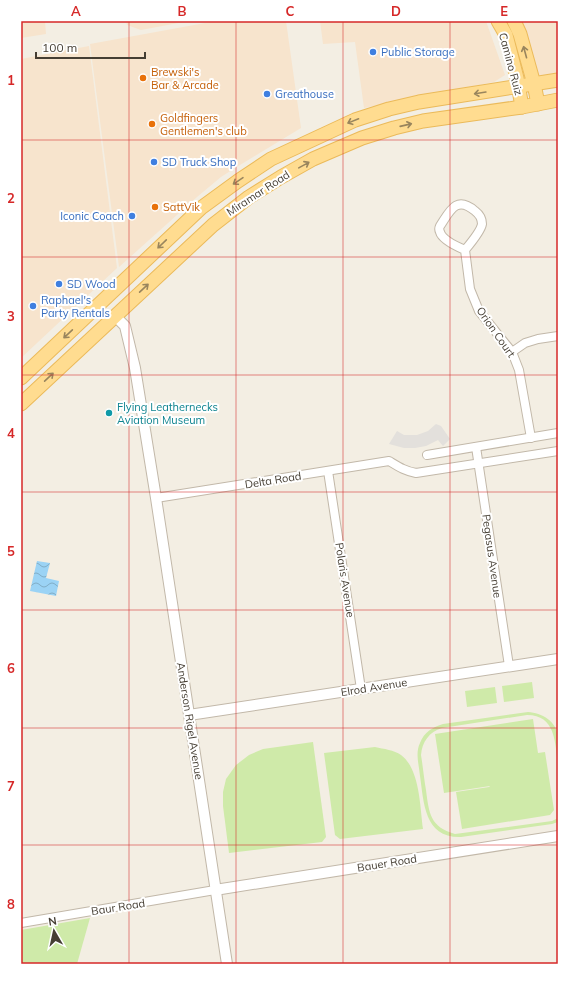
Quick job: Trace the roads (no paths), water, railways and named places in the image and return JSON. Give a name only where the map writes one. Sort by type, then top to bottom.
[{"type":"main road","name":"Camino Ruiz","points":[[498,21],[506,35],[517,77],[522,107]]},
{"type":"main road","name":"Camino Ruiz","points":[[514,21],[520,34],[538,104]]},
{"type":"main road","name":"Miramar Road","points":[[21,378],[200,208],[271,159],[356,120],[389,109],[419,102],[558,80]]},
{"type":"main road","name":"Miramar Road","points":[[21,404],[212,225],[249,197],[313,159],[362,138],[423,121],[522,107],[558,100]]},
{"type":"street","points":[[461,204],[469,206],[480,215],[482,219],[481,228],[465,250],[442,237],[439,229],[454,206],[461,204]]},
{"type":"street","name":"Orion Court","points":[[465,250],[470,289],[479,311],[512,352],[520,370],[531,438]]},
{"type":"street","name":"Anderson Rigel Avenue","points":[[115,316],[125,326],[135,368],[227,964]]},
{"type":"street","points":[[512,352],[526,343],[538,339],[558,336]]},
{"type":"street","points":[[427,455],[558,433]]},
{"type":"street","name":"Pegasus Avenue","points":[[476,447],[508,666]]},
{"type":"street","points":[[478,463],[558,451]]},
{"type":"street","name":"Delta Road","points":[[156,498],[389,461],[407,472],[416,473],[478,463]]},
{"type":"street","name":"Polaris Avenue","points":[[328,471],[361,689]]},
{"type":"street","name":"Elrod Avenue","points":[[189,715],[558,659]]},
{"type":"street","name":"Bauer Road","points":[[215,890],[558,836]]},
{"type":"street","name":"Baur Road","points":[[21,923],[215,890]]},
{"type":"water","points":[[37,561],[50,563],[46,578],[59,581],[56,596],[30,591]]},
{"type":"place","name":"Public Storage","points":[[373,52]]},
{"type":"place","name":"Brewski's Bar & Arcade","points":[[143,78]]},
{"type":"place","name":"Greathouse","points":[[267,94]]},
{"type":"place","name":"Goldfingers Gentlemen's club","points":[[152,124]]},
{"type":"place","name":"SD Truck Shop","points":[[154,162]]},
{"type":"place","name":"SattVik","points":[[155,207]]},
{"type":"place","name":"Iconic Coach","points":[[132,216]]},
{"type":"place","name":"SD Wood","points":[[59,284]]},
{"type":"place","name":"Raphael's Party Rentals","points":[[33,306]]},
{"type":"place","name":"Flying Leathernecks Aviation Museum","points":[[109,413]]}]
